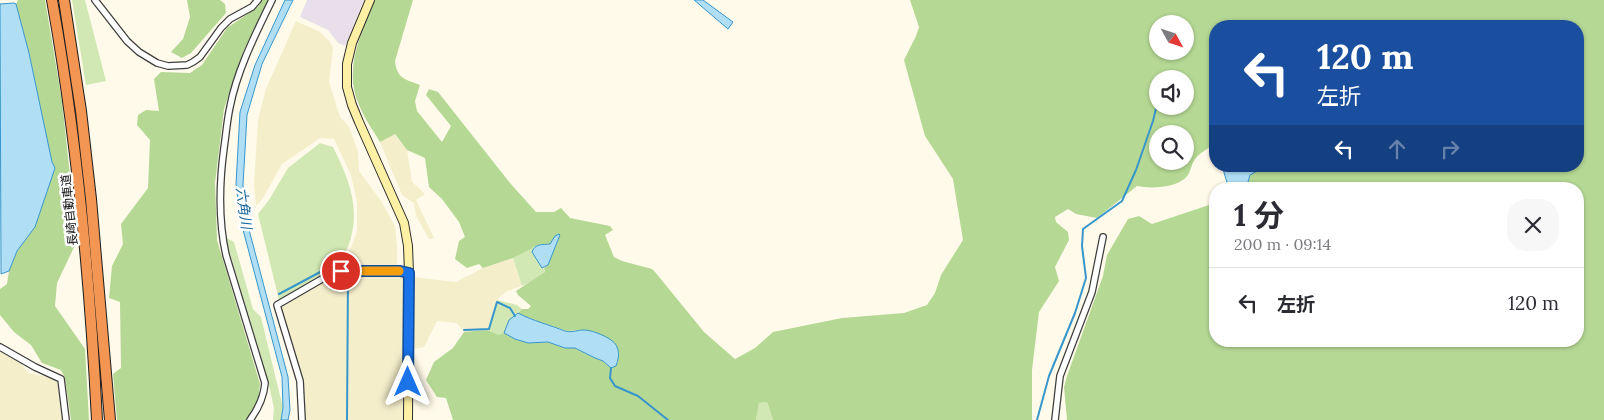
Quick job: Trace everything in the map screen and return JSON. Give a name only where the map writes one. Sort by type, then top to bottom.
[{"type":"highway","name":"長崎自動車道","points":[[52,0],[71,112],[81,200],[97,420]]},
{"type":"highway","name":"長崎自動車道","points":[[64,0],[81,111],[89,180],[110,420]]},
{"type":"street","points":[[95,0],[127,41],[139,52],[157,63],[168,66],[187,65],[194,62],[230,19],[252,7],[258,0]]},
{"type":"street","points":[[250,420],[257,411],[265,392],[265,383],[222,238],[219,209],[220,180],[230,106],[251,43],[272,0]]},
{"type":"street","points":[[370,0],[352,44],[347,64],[347,87],[359,122],[404,223],[408,246],[409,273],[408,420]]},
{"type":"street","points":[[1055,420],[1060,376],[1092,292],[1104,237]]},
{"type":"street","points":[[302,420],[300,381],[277,305],[334,272],[400,271],[409,273]]},
{"type":"street","points":[[0,347],[61,379],[66,420]]},
{"type":"shaded area","points":[[307,0],[364,0],[345,46],[338,43],[328,30],[300,17]]},
{"type":"shaded area","points":[[296,21],[320,32],[333,47],[329,82],[340,117],[349,127],[358,152],[359,171],[381,201],[395,226],[397,267],[344,267],[357,231],[357,202],[351,175],[334,139],[320,138],[282,164],[263,198],[256,206],[254,184],[258,120],[266,89]]},
{"type":"shaded area","points":[[394,134],[407,150],[412,182],[425,194],[416,200],[434,238],[429,239],[416,216],[414,203],[402,195],[380,142]]},
{"type":"shaded area","points":[[513,258],[522,286],[507,291],[497,300],[487,330],[464,332],[457,323],[437,321],[424,347],[413,349],[413,277],[456,282],[483,268]]},
{"type":"shaded area","points":[[335,275],[403,276],[403,420],[303,420],[302,379],[282,307]]},
{"type":"shaded area","points":[[0,352],[21,363],[28,373],[57,379],[62,420],[0,420]]},
{"type":"green space","points":[[18,0],[45,0],[62,101],[77,241],[57,283],[55,306],[85,349],[89,420],[71,420],[65,378],[61,370],[42,363],[31,345],[14,332],[0,315],[0,289],[7,284],[9,271],[17,251],[35,227],[55,168],[52,162],[29,53],[16,4]]},
{"type":"green space","points":[[72,0],[85,0],[106,81],[86,85]]},
{"type":"green space","points":[[187,0],[220,0],[225,4],[226,13],[191,53],[182,58],[171,52],[183,39],[190,17]]},
{"type":"green space","points":[[262,0],[269,0],[243,52],[224,109],[215,183],[217,240],[260,384],[258,401],[246,420],[117,420],[113,374],[121,368],[120,302],[109,298],[112,266],[123,244],[121,224],[148,188],[150,140],[137,125],[138,115],[146,110],[159,111],[154,79],[161,72],[190,73],[202,65],[227,28],[258,7]]},
{"type":"green space","points":[[375,0],[413,0],[395,61],[396,67],[403,78],[420,85],[415,101],[417,111],[442,142],[451,126],[426,95],[429,89],[438,92],[510,183],[536,212],[554,212],[561,208],[570,218],[610,226],[613,230],[605,235],[614,257],[652,269],[704,332],[735,359],[755,348],[773,332],[842,318],[904,313],[927,305],[935,293],[941,275],[963,240],[953,179],[925,136],[904,60],[919,27],[910,0],[1604,0],[1604,420],[1067,420],[1064,387],[1103,276],[1107,255],[1128,219],[1139,216],[1152,224],[1209,205],[1209,347],[1584,347],[1584,182],[1248,182],[1250,175],[1255,172],[1584,172],[1584,20],[1209,20],[1209,148],[1194,161],[1194,125],[1149,125],[1149,170],[1190,170],[1188,175],[1172,185],[1157,187],[1137,186],[1097,218],[1076,214],[1068,209],[1055,217],[1056,222],[1068,232],[1069,240],[1055,267],[1059,281],[1039,312],[1032,370],[1032,420],[773,420],[767,402],[759,403],[756,420],[453,420],[446,398],[437,397],[426,380],[434,362],[453,348],[464,332],[487,330],[499,335],[504,333],[528,343],[548,342],[565,348],[575,348],[603,361],[611,367],[586,330],[567,331],[527,318],[518,313],[522,309],[528,309],[531,306],[516,291],[545,272],[544,268],[548,265],[560,235],[555,236],[550,244],[538,245],[513,258],[483,268],[479,264],[467,268],[455,259],[459,241],[465,237],[459,222],[442,199],[429,187],[425,158],[407,150],[395,134],[380,142],[359,105],[353,78],[356,52]]},
{"type":"green space","points":[[320,143],[333,147],[347,177],[354,210],[351,237],[340,265],[279,300],[258,214],[269,200],[288,168]]},
{"type":"green space","points":[[225,237],[234,242],[253,309],[261,317],[283,408],[281,420],[273,420],[274,408],[268,381]]},
{"type":"green space","points":[[530,248],[534,248],[533,250],[545,272],[535,280],[522,286],[513,258]]},
{"type":"green space","points":[[497,300],[517,305],[522,309],[509,320],[504,333],[499,336],[487,330]]},
{"type":"green space","points":[[767,402],[773,420],[756,420],[759,403]]},
{"type":"water","name":"六角川","points":[[285,0],[293,0],[262,64],[247,115],[243,185],[247,222],[288,377],[290,410],[288,420],[281,420],[283,408],[282,377],[241,222],[236,184],[240,112],[255,65]]},
{"type":"water","points":[[694,0],[703,0],[733,22],[728,29]]},
{"type":"water","points":[[0,4],[16,4],[29,53],[52,162],[55,168],[35,227],[17,251],[9,271],[1,274]]},
{"type":"water","points":[[1224,172],[1255,172],[1250,175],[1248,182],[1227,182]]},
{"type":"water","points":[[559,234],[548,265],[542,268],[532,252],[533,249],[540,245],[550,244],[555,236]]},
{"type":"water","points":[[518,313],[565,331],[588,330],[608,338],[615,344],[618,350],[616,366],[611,368],[603,361],[575,348],[565,348],[548,342],[528,343],[504,333],[509,320]]},
{"type":"waterway","points":[[1037,420],[1049,376],[1075,313],[1086,278],[1082,246],[1083,229],[1122,201],[1136,170],[1154,115]]},
{"type":"waterway","points":[[279,294],[324,270]]},
{"type":"waterway","points":[[347,420],[348,276]]},
{"type":"waterway","points":[[464,330],[489,329],[497,302],[510,308],[515,316]]},
{"type":"waterway","points":[[611,368],[610,378],[615,386],[638,396],[668,420]]},
{"type":"slow traffic","points":[[364,271],[399,271]]},
{"type":"route","points":[[341,271],[400,271],[409,273],[408,382]]}]
